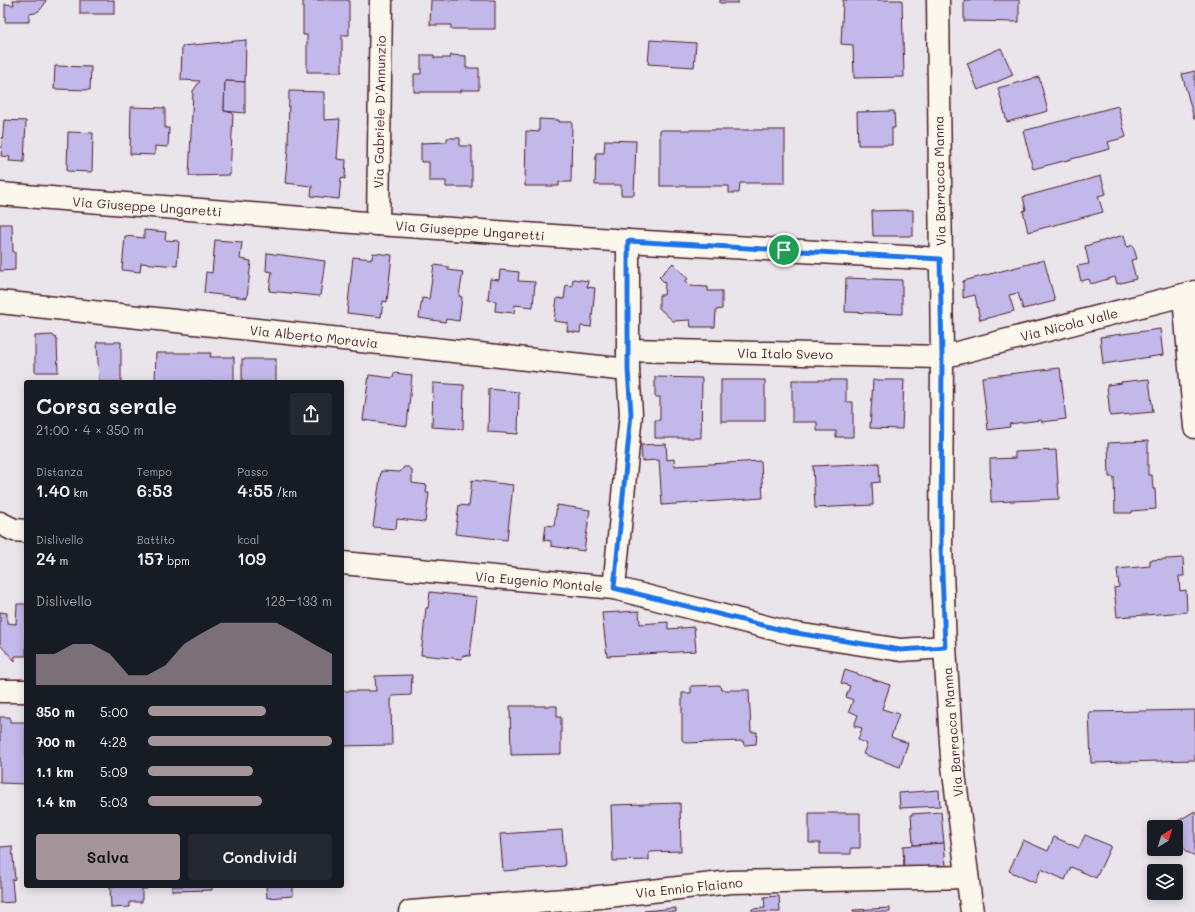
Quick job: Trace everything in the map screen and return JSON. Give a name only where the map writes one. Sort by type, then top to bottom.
[{"type":"street","name":"Via Gabriele D'Annunzio","points":[[378,224],[381,0]]},
{"type":"street","name":"Via Barracca Manna","points":[[938,0],[942,357],[941,546],[945,647],[952,758],[972,912]]},
{"type":"street","name":"Via Giuseppe Ungaretti","points":[[0,194],[378,224],[628,241],[940,259]]},
{"type":"street","points":[[614,588],[631,414],[628,360],[628,241]]},
{"type":"street","points":[[1190,293],[1195,427]]},
{"type":"street","name":"Via Nicola Valle","points":[[942,357],[1190,293]]},
{"type":"street","name":"Via Alberto Moravia","points":[[0,302],[628,360]]},
{"type":"street","name":"Via Italo Svevo","points":[[628,360],[942,357]]},
{"type":"street","points":[[0,524],[14,530],[24,531]]},
{"type":"street","name":"Via Eugenio Montale","points":[[344,563],[614,588],[790,632],[901,650],[945,647]]},
{"type":"street","points":[[0,691],[24,691]]},
{"type":"street","name":"Via Ennio Flaiano","points":[[410,912],[590,905],[731,882],[968,877]]},
{"type":"building","points":[[13,0],[46,0],[40,10],[29,14],[29,22],[5,22],[5,4],[14,5]]},
{"type":"building","points":[[80,0],[114,0],[114,14],[80,14]]},
{"type":"building","points":[[303,0],[349,0],[349,35],[342,35],[342,72],[307,72],[307,35],[303,35]]},
{"type":"building","points":[[431,0],[495,0],[495,29],[451,29],[451,25],[430,25]]},
{"type":"building","points":[[720,0],[738,0],[738,3],[720,3]]},
{"type":"building","points":[[843,0],[902,0],[904,77],[854,78],[853,45],[841,44]]},
{"type":"building","points":[[964,0],[1019,0],[1019,22],[964,21]]},
{"type":"building","points":[[246,40],[245,82],[225,81],[224,111],[233,113],[230,175],[189,176],[193,91],[200,81],[181,80],[182,46]]},
{"type":"building","points":[[650,40],[696,43],[694,67],[648,64]]},
{"type":"building","points":[[1001,48],[1013,75],[978,90],[967,63]]},
{"type":"building","points":[[421,55],[434,55],[434,58],[450,58],[451,55],[466,56],[466,68],[479,68],[479,90],[461,90],[461,92],[414,92],[414,74],[421,74]]},
{"type":"building","points":[[55,66],[91,67],[90,90],[54,89]]},
{"type":"building","points":[[1195,71],[1195,119],[1194,119],[1182,74]]},
{"type":"building","points":[[1039,77],[1048,111],[1007,122],[998,88]]},
{"type":"building","points":[[225,81],[245,82],[245,113],[224,111]]},
{"type":"building","points":[[289,91],[324,92],[324,120],[340,119],[337,159],[346,160],[345,179],[341,178],[339,199],[311,196],[312,186],[285,183],[288,149]]},
{"type":"building","points":[[1118,106],[1126,137],[1108,142],[1110,149],[1033,169],[1023,131]]},
{"type":"building","points":[[131,107],[165,108],[165,128],[169,128],[168,147],[155,146],[155,155],[130,154]]},
{"type":"building","points":[[894,111],[895,128],[892,128],[892,145],[858,145],[857,112]]},
{"type":"building","points":[[539,119],[572,122],[571,182],[559,182],[559,186],[525,186],[526,131],[539,132]]},
{"type":"building","points":[[4,120],[26,121],[24,162],[9,161],[10,157],[1,156]]},
{"type":"building","points":[[660,130],[785,130],[785,183],[740,183],[739,193],[729,193],[729,186],[660,186]]},
{"type":"building","points":[[68,132],[93,133],[92,172],[67,171]]},
{"type":"building","points":[[447,138],[460,138],[460,146],[472,146],[472,187],[446,187],[446,181],[429,181],[429,162],[421,162],[421,143],[447,142]]},
{"type":"building","points":[[605,140],[636,141],[634,195],[621,195],[621,185],[595,185],[596,153],[604,153]]},
{"type":"building","points":[[1101,176],[1106,194],[1098,196],[1103,212],[1028,232],[1023,211],[1026,210],[1023,197]]},
{"type":"building","points":[[913,210],[913,236],[873,236],[872,211]]},
{"type":"building","points":[[0,224],[12,224],[15,270],[0,271]]},
{"type":"building","points":[[144,230],[166,232],[165,240],[179,241],[177,266],[141,263],[140,272],[122,270],[125,236],[144,238]]},
{"type":"building","points":[[1124,235],[1127,247],[1133,245],[1137,259],[1131,260],[1136,279],[1117,284],[1115,277],[1091,284],[1089,279],[1081,281],[1077,266],[1089,264],[1085,246]]},
{"type":"building","points":[[215,240],[242,242],[240,259],[251,261],[247,298],[204,293],[206,272],[212,273]]},
{"type":"building","points":[[267,253],[325,261],[320,296],[269,291],[272,272],[266,271]]},
{"type":"building","points":[[373,253],[392,255],[387,302],[383,301],[381,317],[347,313],[353,257],[372,259]]},
{"type":"building","points":[[1044,260],[1055,301],[1023,309],[1018,293],[1009,295],[1014,311],[980,320],[975,295],[963,298],[963,281]]},
{"type":"building","points":[[673,263],[688,279],[685,281],[690,286],[708,287],[708,291],[722,291],[722,309],[716,310],[715,327],[691,327],[690,320],[673,321],[659,308],[659,295],[664,295],[665,283],[659,277]]},
{"type":"building","points":[[434,265],[449,267],[448,270],[463,272],[459,296],[462,297],[459,321],[446,319],[445,322],[419,318],[422,298],[429,299]]},
{"type":"building","points":[[500,270],[519,272],[518,281],[535,282],[533,307],[515,305],[514,313],[495,311],[496,301],[488,300],[490,279],[499,280]]},
{"type":"building","points":[[846,278],[902,280],[902,314],[845,312]]},
{"type":"building","points":[[573,279],[588,281],[587,287],[595,288],[591,327],[581,326],[580,333],[567,331],[568,323],[554,321],[557,298],[564,299],[566,285],[572,286]]},
{"type":"building","points":[[1160,329],[1163,355],[1103,364],[1100,337]]},
{"type":"building","points":[[52,335],[57,340],[58,372],[35,372],[35,336]]},
{"type":"building","points":[[97,342],[121,342],[121,380],[99,380]]},
{"type":"building","points":[[156,353],[211,353],[210,357],[234,357],[234,380],[155,380]]},
{"type":"building","points":[[242,359],[276,359],[276,380],[242,380]]},
{"type":"building","points":[[1060,368],[1066,419],[1009,424],[1010,427],[988,430],[982,377]]},
{"type":"building","points":[[394,373],[412,375],[407,426],[363,420],[369,375],[393,378]]},
{"type":"building","points":[[655,377],[702,378],[701,438],[655,438],[655,420],[660,420],[660,397],[655,397]]},
{"type":"building","points":[[1149,379],[1153,412],[1110,416],[1107,385]]},
{"type":"building","points":[[721,380],[765,380],[765,421],[721,421]]},
{"type":"building","points":[[792,380],[846,380],[846,402],[853,402],[853,437],[836,437],[836,431],[817,431],[817,422],[792,422]]},
{"type":"building","points":[[873,380],[904,380],[902,429],[870,428]]},
{"type":"building","points":[[433,383],[464,385],[463,429],[432,427]]},
{"type":"building","points":[[489,389],[519,392],[518,434],[488,432]]},
{"type":"building","points":[[1148,441],[1148,475],[1152,475],[1153,489],[1155,489],[1156,509],[1132,511],[1132,513],[1115,513],[1114,477],[1109,477],[1108,443]]},
{"type":"building","points":[[666,444],[667,460],[674,459],[675,466],[761,461],[763,498],[662,505],[659,460],[642,461],[641,445]]},
{"type":"building","points":[[1056,450],[1059,499],[991,502],[990,459],[1015,458],[1015,452]]},
{"type":"building","points":[[879,463],[880,482],[872,483],[873,505],[815,508],[813,466]]},
{"type":"building","points":[[404,467],[408,467],[412,470],[412,483],[427,485],[426,493],[429,493],[425,522],[397,519],[396,529],[373,527],[381,471],[400,472]]},
{"type":"building","points":[[472,480],[513,485],[507,540],[455,534],[459,505],[469,506]]},
{"type":"building","points":[[557,505],[590,510],[584,551],[551,546],[551,541],[544,540],[546,525],[554,526]]},
{"type":"building","points":[[1183,558],[1184,576],[1179,576],[1180,591],[1186,590],[1187,612],[1117,617],[1114,588],[1119,587],[1117,569],[1150,566],[1150,560]]},
{"type":"building","points":[[430,592],[477,597],[470,656],[463,655],[462,659],[421,655],[426,608],[428,608]]},
{"type":"building","points":[[17,604],[24,604],[24,656],[15,656],[15,661],[0,645],[0,612],[7,613],[7,623],[16,624]]},
{"type":"building","points":[[639,611],[640,624],[668,622],[668,629],[694,627],[696,651],[607,656],[602,613]]},
{"type":"building","points":[[845,670],[890,685],[882,709],[899,714],[891,737],[908,743],[900,767],[863,754],[867,744],[858,740],[862,728],[854,726],[858,715],[849,711],[853,700],[846,697],[850,686],[841,683]]},
{"type":"building","points":[[412,675],[411,695],[392,696],[392,745],[344,746],[344,691],[376,691],[375,676]]},
{"type":"building","points":[[720,685],[721,690],[749,690],[751,732],[757,732],[756,744],[744,745],[743,741],[686,743],[682,740],[682,693],[691,693],[691,686]]},
{"type":"building","points":[[510,706],[557,706],[557,717],[561,717],[561,754],[511,755]]},
{"type":"building","points":[[1195,710],[1195,760],[1091,763],[1089,712]]},
{"type":"building","points":[[0,717],[10,717],[10,722],[24,722],[24,784],[0,783]]},
{"type":"building","points":[[939,790],[940,806],[900,808],[899,793]]},
{"type":"building","points":[[680,803],[681,851],[649,852],[649,860],[613,861],[611,805]]},
{"type":"building","points":[[1195,811],[1195,856],[1187,852],[1183,846],[1183,820],[1179,820]]},
{"type":"building","points":[[941,812],[944,843],[913,845],[911,814]]},
{"type":"building","points":[[809,813],[860,813],[860,848],[851,848],[851,854],[820,854],[820,843],[809,843]]},
{"type":"building","points":[[562,830],[565,866],[503,871],[500,834]]},
{"type":"building","points":[[1085,835],[1111,846],[1096,878],[1071,867],[1065,880],[1041,869],[1035,883],[1009,871],[1023,840],[1048,851],[1054,837],[1079,848]]},
{"type":"building","points":[[944,843],[946,866],[904,869],[903,846]]},
{"type":"building","points":[[12,846],[15,879],[12,880],[14,902],[0,903],[0,847]]},
{"type":"building","points":[[110,888],[147,888],[142,889],[142,902],[130,902],[130,907],[111,908]]},
{"type":"building","points":[[172,888],[212,888],[212,890],[172,891]]},
{"type":"building","points":[[266,888],[293,888],[293,896],[267,898]]},
{"type":"building","points":[[779,896],[780,912],[752,912],[752,909],[765,908],[764,897]]},
{"type":"building","points":[[676,908],[676,912],[644,912],[644,911]]},
{"type":"building","points":[[890,908],[890,912],[853,912],[853,910]]},
{"type":"route","points":[[628,241],[784,250],[940,259],[942,357],[941,546],[945,647],[901,650],[790,632],[614,588],[631,414],[628,370],[628,241]]}]
